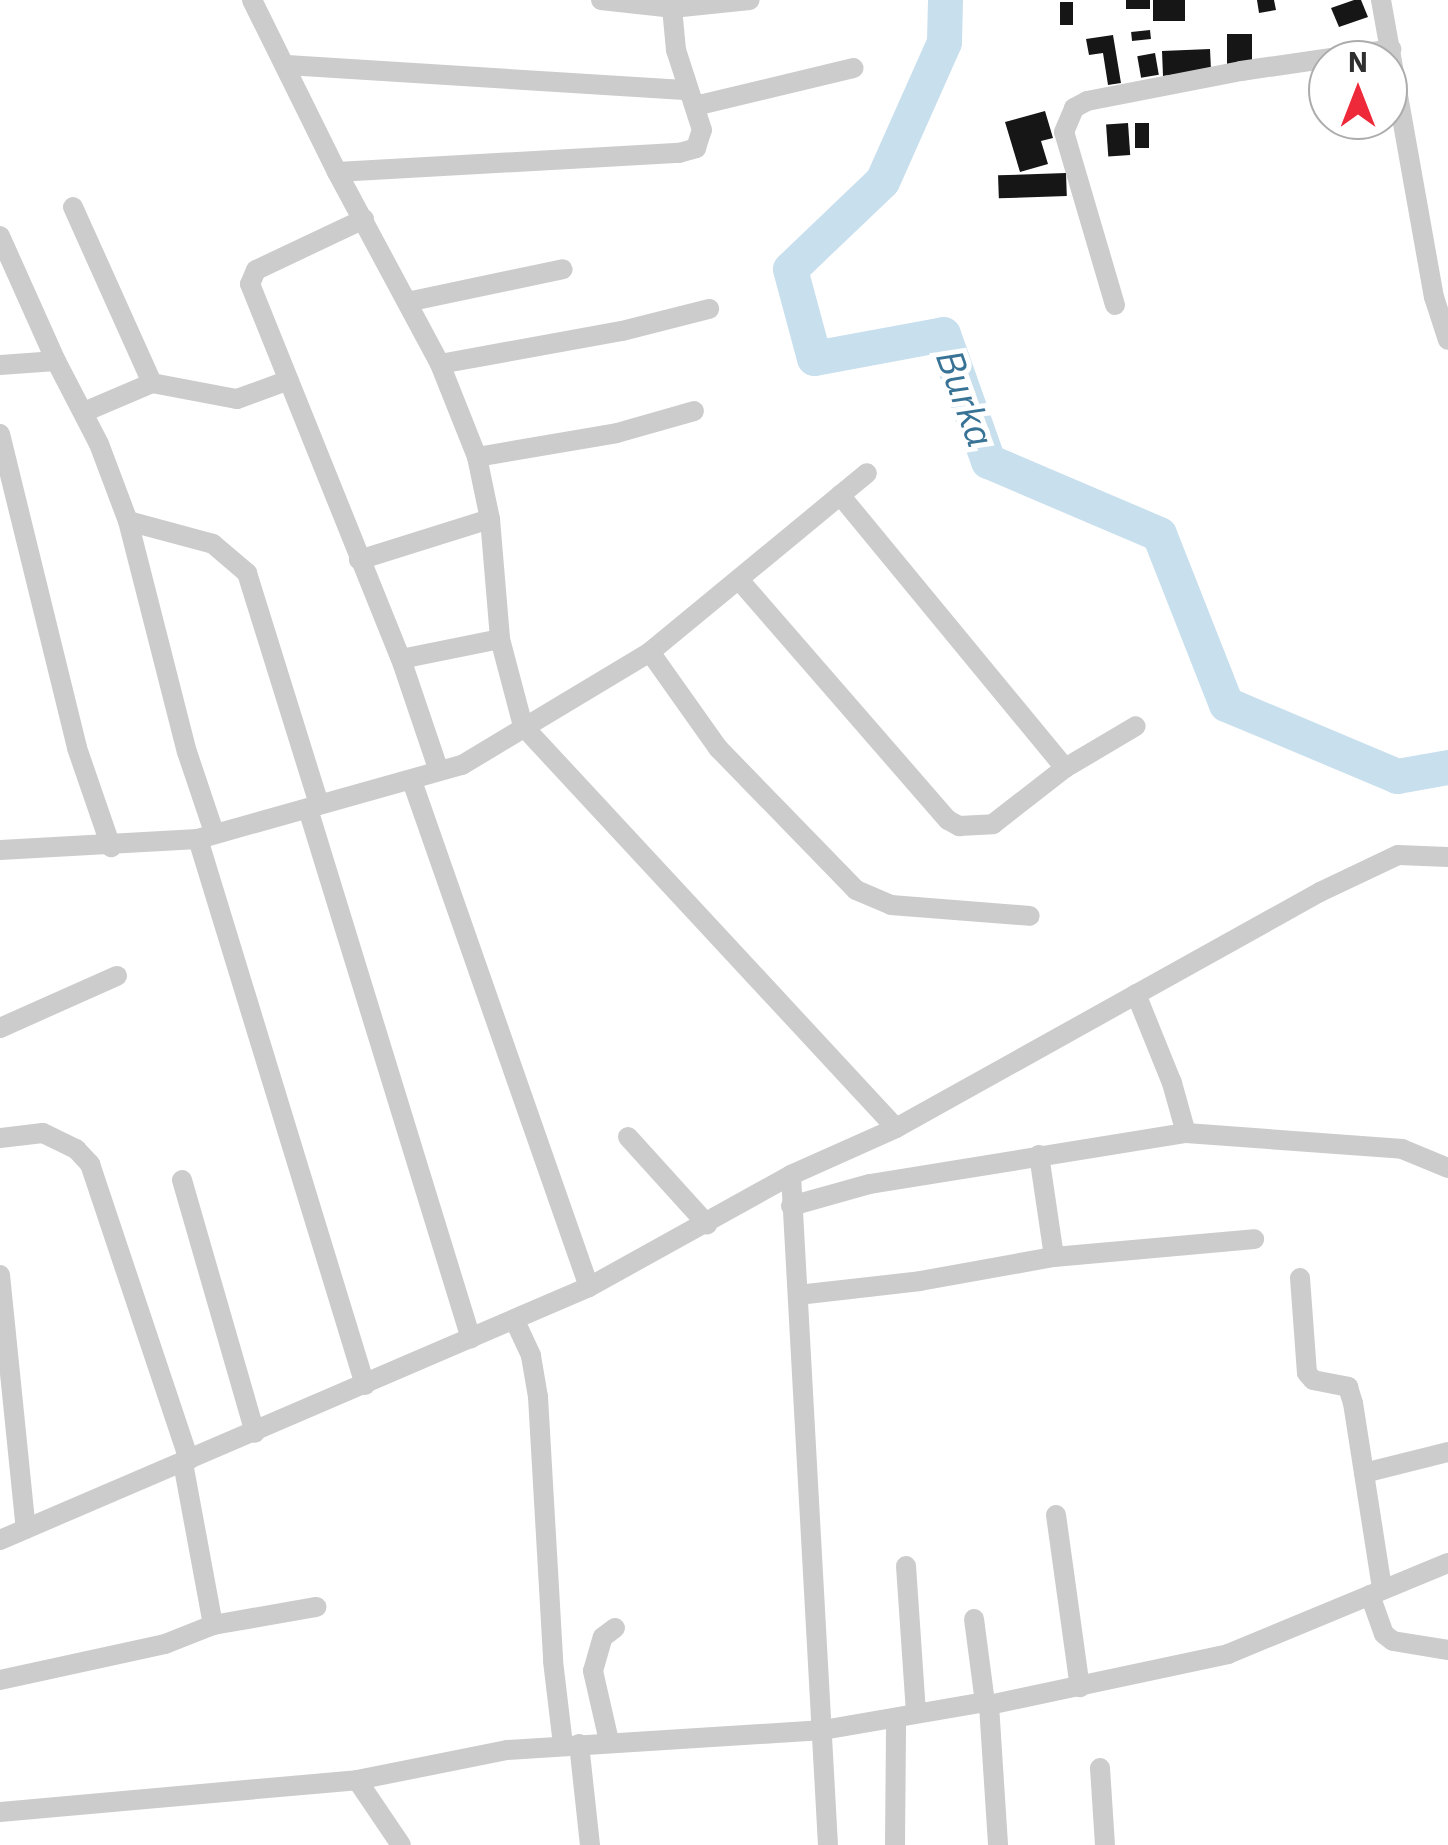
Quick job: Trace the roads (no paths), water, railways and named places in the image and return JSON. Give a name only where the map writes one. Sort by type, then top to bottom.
[{"type":"street","points":[[252,0],[287,64],[337,172],[440,364],[478,457],[490,519],[500,639],[523,726],[896,1128]]},
{"type":"street","points":[[601,0],[672,8],[750,0]]},
{"type":"street","points":[[1381,0],[1389,40]]},
{"type":"street","points":[[337,172],[679,153],[696,148],[701,139],[676,50],[672,8]]},
{"type":"street","points":[[1114,305],[1064,132],[1074,108],[1087,101],[1308,61]]},
{"type":"street","points":[[287,64],[692,98],[853,68]]},
{"type":"street","points":[[1407,140],[1434,298],[1448,340]]},
{"type":"street","points":[[73,206],[152,384]]},
{"type":"street","points":[[364,219],[256,270],[250,277],[359,560],[402,660],[439,771]]},
{"type":"street","points":[[0,236],[56,361],[84,412],[128,521],[206,836],[365,1385]]},
{"type":"street","points":[[407,302],[563,270]]},
{"type":"street","points":[[440,364],[622,330],[709,309]]},
{"type":"street","points":[[0,366],[56,361]]},
{"type":"street","points":[[84,412],[152,384],[237,399],[289,380]]},
{"type":"street","points":[[478,457],[617,433],[694,411]]},
{"type":"street","points":[[0,434],[77,748],[112,847]]},
{"type":"street","points":[[0,850],[112,847],[206,836],[462,764],[650,652],[867,473]]},
{"type":"street","points":[[840,495],[1065,768]]},
{"type":"street","points":[[359,560],[490,519]]},
{"type":"street","points":[[128,521],[213,544],[247,572],[471,1340]]},
{"type":"street","points":[[740,581],[948,820],[970,828],[994,824],[1065,768],[1136,726]]},
{"type":"street","points":[[402,660],[500,639]]},
{"type":"street","points":[[650,652],[718,748],[856,890],[904,906],[1030,916]]},
{"type":"street","points":[[412,781],[588,1287]]},
{"type":"street","points":[[0,1540],[588,1287],[790,1175],[896,1128],[1320,892],[1398,855],[1448,857]]},
{"type":"street","points":[[0,1028],[116,976]]},
{"type":"street","points":[[1136,994],[1172,1083],[1186,1133]]},
{"type":"street","points":[[0,1138],[43,1133],[76,1149],[90,1164],[186,1462],[213,1624]]},
{"type":"street","points":[[790,1206],[870,1184],[1186,1133],[1402,1150],[1448,1168]]},
{"type":"street","points":[[628,1137],[707,1224]]},
{"type":"street","points":[[1039,1154],[1054,1257]]},
{"type":"street","points":[[790,1175],[828,1845]]},
{"type":"street","points":[[182,1180],[256,1433]]},
{"type":"street","points":[[798,1295],[920,1280],[1054,1257],[1254,1239]]},
{"type":"street","points":[[0,1275],[26,1529]]},
{"type":"street","points":[[1300,1278],[1308,1373],[1313,1380],[1348,1386],[1364,1473],[1384,1634],[1393,1641],[1448,1650]]},
{"type":"street","points":[[515,1321],[531,1356],[538,1397],[553,1661],[590,1845]]},
{"type":"street","points":[[1364,1473],[1448,1452]]},
{"type":"street","points":[[1056,1515],[1080,1687]]},
{"type":"street","points":[[0,1812],[357,1780],[507,1750],[822,1730],[1080,1687],[1228,1654],[1448,1562]]},
{"type":"street","points":[[894,1845],[906,1715],[906,1566]]},
{"type":"street","points":[[0,1680],[165,1644],[213,1624],[316,1608]]},
{"type":"street","points":[[974,1619],[987,1703],[998,1845]]},
{"type":"street","points":[[609,1742],[593,1671],[603,1637],[615,1628]]},
{"type":"street","points":[[1100,1768],[1104,1845]]},
{"type":"street","points":[[357,1780],[401,1845]]},
{"type":"waterway","name":"Burka","points":[[945,0],[944,42],[882,181],[790,269],[814,358],[943,334],[988,461],[1159,534],[1226,704],[1397,776],[1448,767]]}]
